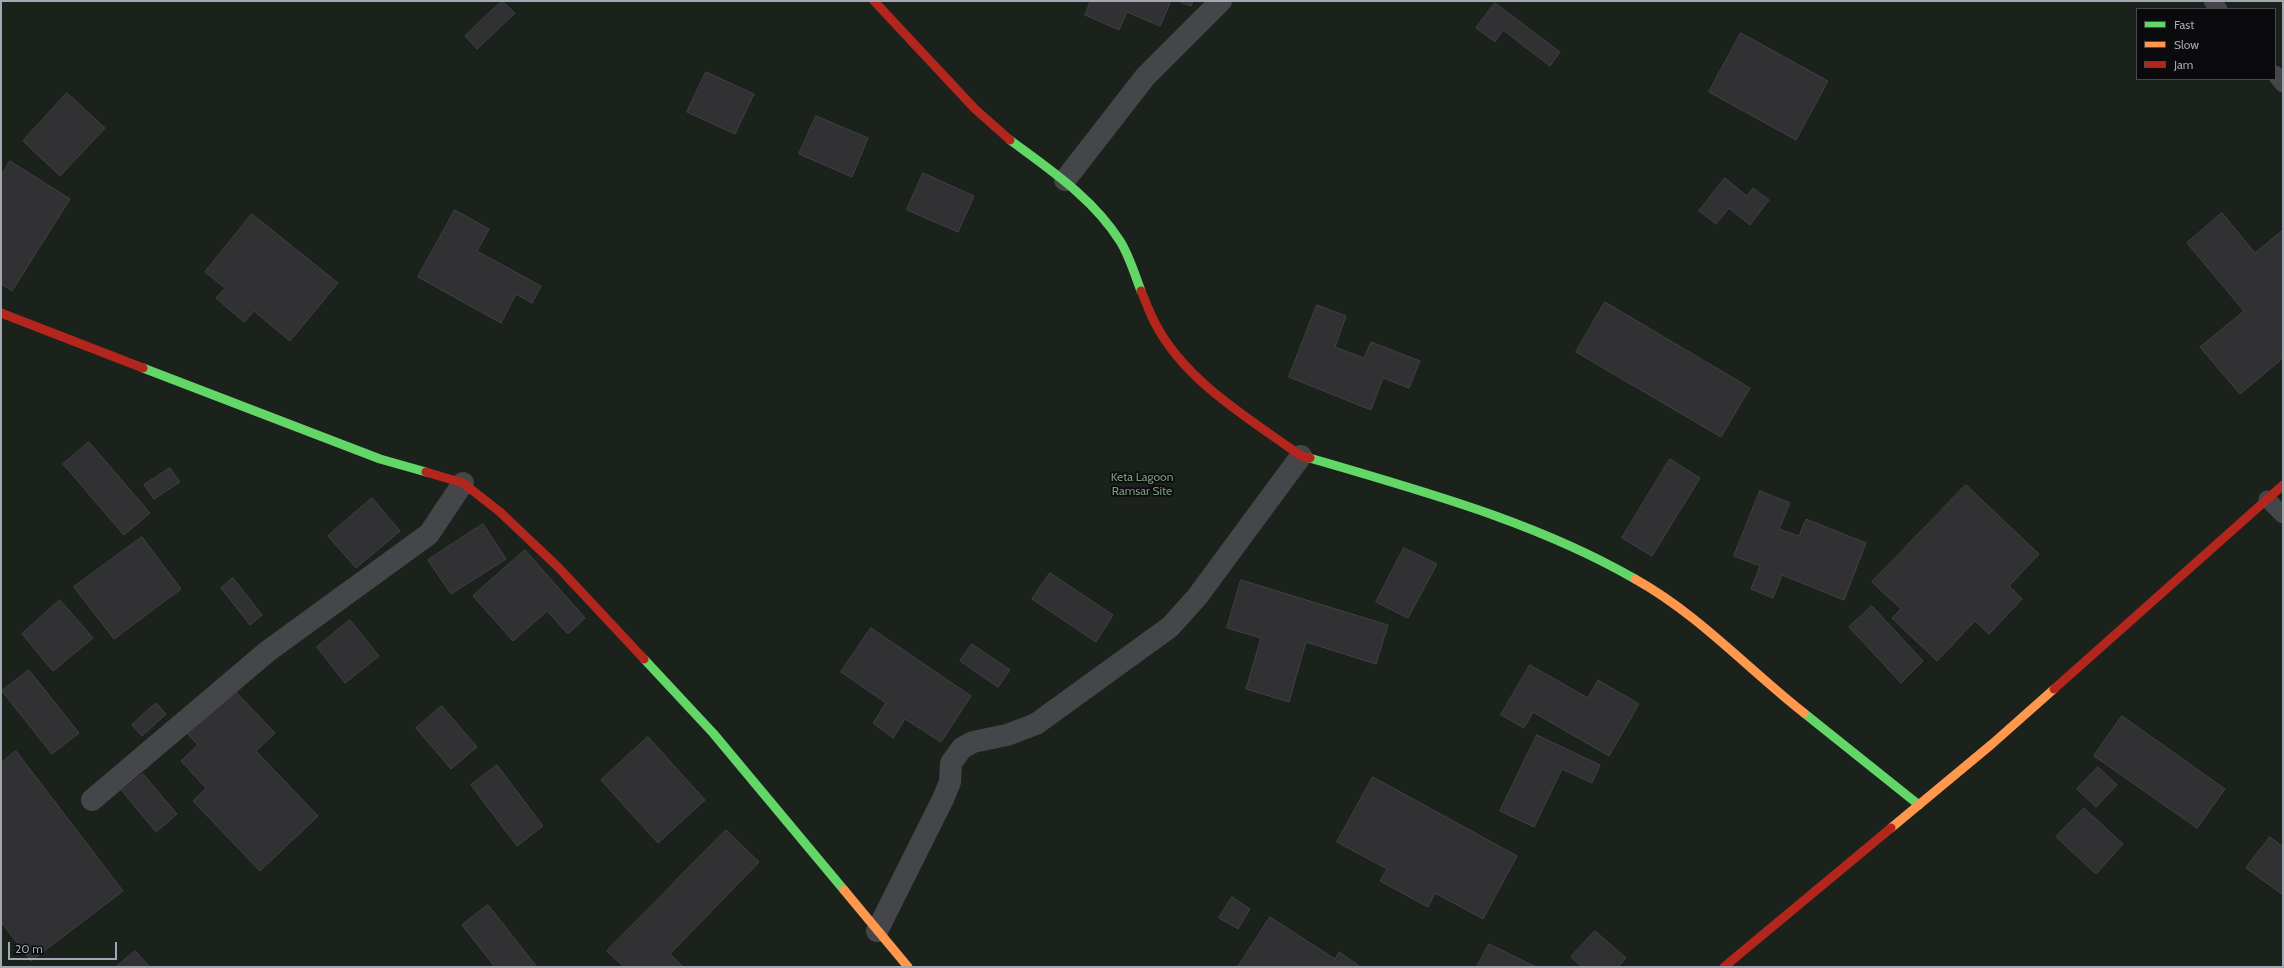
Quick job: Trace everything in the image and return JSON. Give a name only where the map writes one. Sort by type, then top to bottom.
[{"type":"street","points":[[874,1],[975,109],[1020,148],[1065,180],[1099,215],[1120,241],[1156,325],[1185,365],[1221,398],[1301,456],[1426,492],[1524,526],[1608,564],[1650,587],[1700,625],[1788,701],[1919,806]]},
{"type":"street","points":[[1065,180],[1145,77],[1221,1]]},
{"type":"street","points":[[1,313],[372,456],[462,483],[500,512],[558,567],[708,727],[908,967]]},
{"type":"street","points":[[877,931],[943,799],[950,782],[951,763],[962,748],[973,742],[1007,735],[1036,724],[1170,627],[1197,597],[1301,456]]},
{"type":"street","points":[[92,800],[268,651],[429,534],[462,483]]},
{"type":"street","points":[[1724,967],[1992,744],[2283,485]]},
{"type":"lane","points":[[2276,75],[2283,84]]},
{"type":"lane","points":[[2267,499],[2283,515]]},
{"type":"green space","name":"Keta Lagoon Ramsar Site","points":[[1,1],[2283,1],[2283,967],[1,967]]},
{"type":"building","points":[[502,1],[515,13],[477,49],[465,36]]},
{"type":"building","points":[[1091,1],[1171,1],[1160,26],[1127,12],[1119,30],[1085,15]]},
{"type":"building","points":[[1179,1],[1193,1],[1191,6]]},
{"type":"building","points":[[1495,3],[1560,52],[1550,66],[1503,30],[1495,42],[1476,28]]},
{"type":"building","points":[[1741,33],[1828,81],[1796,140],[1709,92]]},
{"type":"building","points":[[706,72],[754,94],[735,134],[687,112]]},
{"type":"building","points":[[67,93],[105,128],[60,176],[23,141]]},
{"type":"building","points":[[816,116],[868,138],[852,177],[799,154]]},
{"type":"building","points":[[10,161],[70,199],[12,291],[1,284],[1,176]]},
{"type":"building","points":[[923,173],[974,196],[958,232],[907,210]]},
{"type":"building","points":[[1725,178],[1747,196],[1753,188],[1769,200],[1750,225],[1729,208],[1716,224],[1699,211]]},
{"type":"building","points":[[455,210],[489,229],[477,251],[541,286],[532,303],[516,294],[501,323],[418,277]]},
{"type":"building","points":[[2222,213],[2255,253],[2283,230],[2283,358],[2240,394],[2200,347],[2244,311],[2187,243]]},
{"type":"building","points":[[252,214],[338,283],[290,341],[254,311],[244,322],[216,298],[225,288],[205,272]]},
{"type":"building","points":[[1605,302],[1750,388],[1721,437],[1576,352]]},
{"type":"building","points":[[1317,305],[1346,316],[1335,347],[1364,358],[1371,342],[1420,361],[1409,388],[1383,378],[1371,410],[1289,377]]},
{"type":"building","points":[[89,442],[150,513],[124,535],[63,464]]},
{"type":"building","points":[[1670,459],[1700,478],[1652,556],[1622,538]]},
{"type":"building","points":[[170,468],[180,482],[154,499],[144,485]]},
{"type":"building","points":[[1966,485],[2039,554],[2009,586],[2022,599],[1989,634],[1975,621],[1937,661],[1892,618],[1901,609],[1872,582]]},
{"type":"building","points":[[1760,491],[1790,503],[1779,529],[1799,536],[1806,519],[1866,543],[1844,600],[1782,575],[1773,598],[1751,589],[1760,566],[1734,556]]},
{"type":"building","points":[[372,498],[400,531],[356,568],[328,536]]},
{"type":"building","points":[[483,524],[506,559],[451,594],[428,560]]},
{"type":"building","points":[[142,537],[181,589],[114,639],[74,587]]},
{"type":"building","points":[[1404,548],[1437,564],[1408,618],[1376,602]]},
{"type":"building","points":[[525,550],[585,618],[568,634],[547,611],[513,641],[473,596]]},
{"type":"building","points":[[1050,573],[1113,615],[1096,642],[1032,599]]},
{"type":"building","points":[[233,578],[262,615],[250,625],[221,588]]},
{"type":"building","points":[[1241,580],[1388,625],[1376,664],[1306,642],[1289,702],[1246,689],[1261,638],[1227,628]]},
{"type":"building","points":[[60,600],[93,638],[53,671],[22,634]]},
{"type":"building","points":[[1872,606],[1923,661],[1901,683],[1849,627]]},
{"type":"building","points":[[350,620],[379,656],[345,683],[317,647]]},
{"type":"building","points":[[871,628],[971,696],[941,742],[905,719],[893,738],[873,723],[886,703],[841,672]]},
{"type":"building","points":[[972,644],[1010,670],[998,687],[960,661]]},
{"type":"building","points":[[1530,665],[1588,698],[1598,680],[1639,704],[1609,756],[1533,712],[1524,728],[1501,715]]},
{"type":"building","points":[[29,670],[79,733],[52,754],[2,691]]},
{"type":"building","points":[[233,689],[275,733],[256,751],[318,816],[260,871],[193,801],[206,788],[181,761],[198,745],[187,733]]},
{"type":"building","points":[[156,703],[166,714],[142,736],[132,725]]},
{"type":"building","points":[[442,706],[477,747],[451,769],[416,728]]},
{"type":"building","points":[[2122,716],[2225,789],[2197,828],[2094,756]]},
{"type":"building","points":[[1537,735],[1600,765],[1592,783],[1562,769],[1534,827],[1500,811]]},
{"type":"building","points":[[648,737],[705,800],[658,843],[601,780]]},
{"type":"building","points":[[16,751],[123,891],[31,961],[1,922],[1,763]]},
{"type":"building","points":[[497,765],[543,826],[517,846],[471,785]]},
{"type":"building","points":[[2098,767],[2117,785],[2096,807],[2077,789]]},
{"type":"building","points":[[143,774],[177,814],[156,832],[122,791]]},
{"type":"building","points":[[1373,777],[1517,856],[1483,919],[1435,893],[1428,907],[1380,881],[1387,869],[1337,842]]},
{"type":"building","points":[[2084,808],[2123,844],[2096,874],[2056,837]]},
{"type":"building","points":[[726,830],[759,862],[670,954],[683,967],[624,967],[607,951]]},
{"type":"building","points":[[2270,837],[2283,847],[2283,895],[2246,868]]},
{"type":"building","points":[[1232,897],[1250,909],[1238,929],[1219,918]]},
{"type":"building","points":[[488,905],[537,967],[495,967],[462,925]]},
{"type":"building","points":[[1270,917],[1335,959],[1339,952],[1358,965],[1357,967],[1238,967]]},
{"type":"building","points":[[1595,931],[1626,958],[1618,967],[1582,967],[1571,957]]},
{"type":"building","points":[[1489,944],[1536,967],[1477,967]]},
{"type":"building","points":[[135,951],[150,967],[116,967]]},
{"type":"traffic: fast","points":[[1010,140],[1070,185],[1097,211],[1120,241],[1132,265],[1141,291]]},
{"type":"traffic: fast","points":[[143,368],[380,459],[426,472]]},
{"type":"traffic: fast","points":[[1310,458],[1435,495],[1517,524],[1557,540],[1635,579]]},
{"type":"traffic: fast","points":[[644,659],[713,733],[844,890]]},
{"type":"traffic: fast","points":[[1804,713],[1919,805]]},
{"type":"traffic: slow","points":[[1635,579],[1658,593],[1701,625],[1804,713]]},
{"type":"traffic: slow","points":[[1891,828],[1992,744],[2054,689]]},
{"type":"traffic: slow","points":[[844,890],[908,967]]},
{"type":"traffic: jam","points":[[874,1],[975,109],[1010,140]]},
{"type":"traffic: jam","points":[[1141,291],[1156,325],[1169,346],[1202,382],[1241,414],[1301,456],[1310,458]]},
{"type":"traffic: jam","points":[[1,313],[143,368]]},
{"type":"traffic: jam","points":[[426,472],[463,483],[500,512],[558,567],[644,659]]},
{"type":"traffic: jam","points":[[2054,689],[2283,485]]},
{"type":"traffic: jam","points":[[1724,967],[1891,828]]}]
